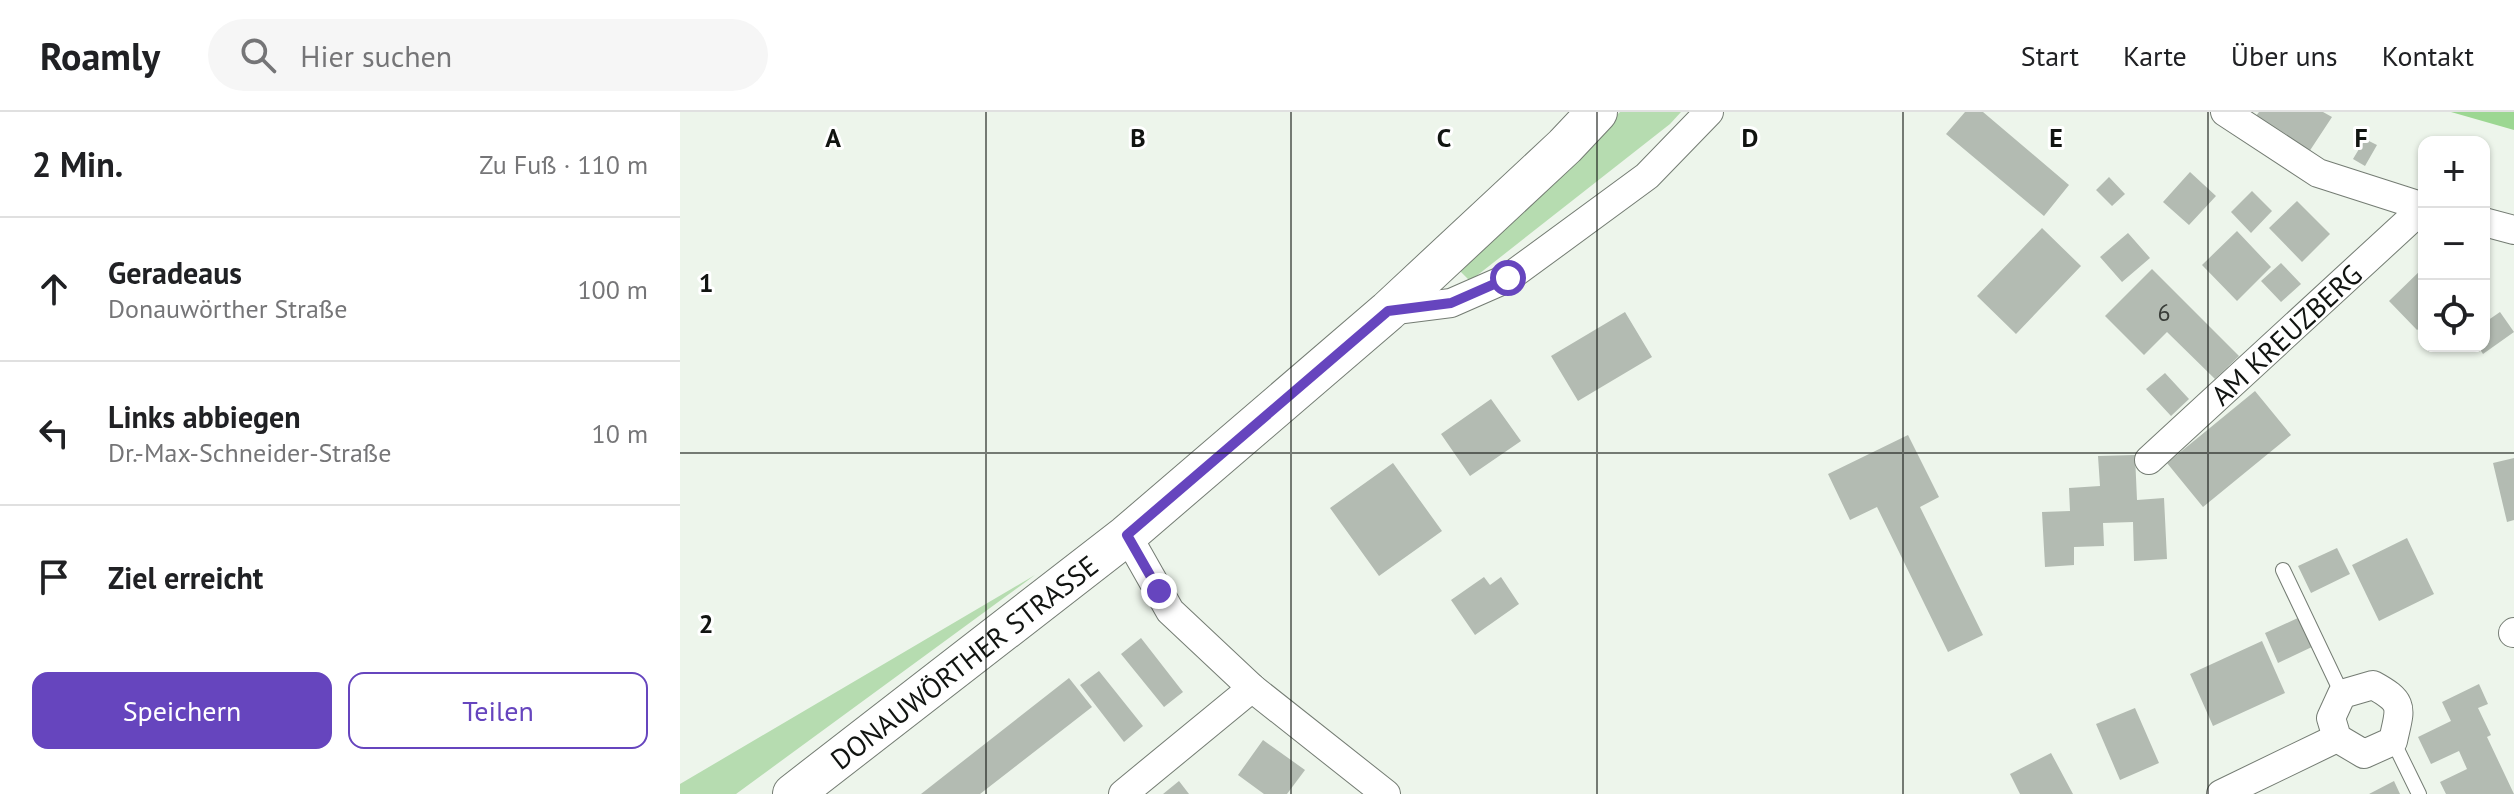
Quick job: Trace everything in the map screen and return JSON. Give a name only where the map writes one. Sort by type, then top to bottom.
[{"type":"main road","name":"DONAUWÖRTHER STRASSE","points":[[793,794],[1127,535],[1388,311],[1565,146],[1597,112]]},
{"type":"street","points":[[1388,311],[1451,303],[1508,278],[1647,176],[1709,112]]},
{"type":"street","name":"AM KREUZBERG","points":[[2149,460],[2424,207],[2318,173],[2225,112]]},
{"type":"street","points":[[2490,224],[2514,230]]},
{"type":"street","points":[[1127,535],[1170,611],[1252,688],[1386,794]]},
{"type":"street","points":[[2373,685],[2392,695],[2399,709],[2393,741],[2364,754],[2337,738],[2331,718],[2342,694],[2373,685]]},
{"type":"street","points":[[1123,794],[1252,688]]},
{"type":"street","points":[[2221,794],[2337,738]]},
{"type":"lane","points":[[2283,570],[2342,694]]},
{"type":"lane","points":[[2393,741],[2419,794]]},
{"type":"green space","points":[[1620,112],[1681,112],[1670,124],[1470,281],[1457,268]]},
{"type":"green space","points":[[2451,112],[2514,112],[2514,130]]},
{"type":"green space","points":[[1035,575],[736,794],[680,794],[680,784]]},
{"type":"building","points":[[1965,112],[1983,112],[2069,185],[2044,216],[1946,134]]},
{"type":"building","points":[[2259,112],[2323,112],[2332,117],[2307,155],[2253,120]]},
{"type":"building","points":[[2365,139],[2377,145],[2365,166],[2353,159]]},
{"type":"building","points":[[2190,172],[2216,196],[2189,225],[2163,202]]},
{"type":"building","points":[[2109,177],[2125,194],[2112,206],[2096,190]]},
{"type":"building","points":[[2252,191],[2272,211],[2251,233],[2231,212]]},
{"type":"building","points":[[2297,201],[2330,234],[2302,262],[2269,228]]},
{"type":"building","points":[[2042,228],[2081,266],[2016,334],[1977,296]]},
{"type":"building","points":[[2237,231],[2271,267],[2237,301],[2202,265]]},
{"type":"building","points":[[2128,233],[2150,258],[2122,282],[2100,257]]},
{"type":"building","points":[[2281,263],[2301,284],[2281,302],[2261,281]]},
{"type":"building","points":[[2152,269],[2239,356],[2215,379],[2167,332],[2144,355],[2105,316]]},
{"type":"building","points":[[2418,273],[2418,329],[2389,301]]},
{"type":"building","points":[[1625,312],[1652,357],[1578,401],[1551,356]]},
{"type":"building","points":[[2500,312],[2514,332],[2490,349],[2490,319]]},
{"type":"building","points":[[2165,373],[2189,399],[2171,416],[2146,389]]},
{"type":"building","points":[[2255,391],[2291,435],[2203,507],[2167,463]]},
{"type":"building","points":[[1491,399],[1521,441],[1470,476],[1441,434]]},
{"type":"building","points":[[1908,435],[1939,497],[1920,507],[1983,635],[1948,652],[1877,507],[1850,520],[1828,474]]},
{"type":"building","points":[[2135,455],[2137,500],[2164,498],[2167,559],[2134,561],[2133,522],[2103,523],[2104,546],[2074,547],[2074,565],[2045,567],[2042,512],[2070,511],[2069,488],[2100,486],[2098,456]]},
{"type":"building","points":[[2514,458],[2514,520],[2507,522],[2493,463]]},
{"type":"building","points":[[1393,463],[1442,531],[1379,576],[1330,508]]},
{"type":"building","points":[[2407,538],[2434,594],[2379,621],[2352,565]]},
{"type":"building","points":[[2337,548],[2350,574],[2311,593],[2298,566]]},
{"type":"building","points":[[1484,577],[1490,585],[1501,577],[1519,604],[1475,635],[1451,600]]},
{"type":"building","points":[[2300,617],[2314,646],[2278,663],[2265,633]]},
{"type":"building","points":[[1141,638],[1183,692],[1164,707],[1121,654]]},
{"type":"building","points":[[2262,641],[2285,693],[2213,726],[2190,674]]},
{"type":"building","points":[[1099,671],[1143,726],[1124,742],[1080,685]]},
{"type":"building","points":[[1069,678],[1092,707],[980,794],[921,794]]},
{"type":"building","points":[[2479,684],[2488,704],[2478,708],[2491,735],[2487,737],[2514,794],[2446,794],[2440,782],[2467,769],[2459,751],[2431,764],[2418,737],[2451,721],[2442,702]]},
{"type":"building","points":[[2135,708],[2159,763],[2120,780],[2096,724]]},
{"type":"building","points":[[1263,740],[1305,770],[1287,794],[1264,794],[1238,775]]},
{"type":"building","points":[[2051,753],[2073,794],[2020,794],[2010,774]]},
{"type":"building","points":[[1179,781],[1189,794],[1163,794]]},
{"type":"building","points":[[2394,781],[2400,794],[2369,794]]},
{"type":"route","points":[[1159,591],[1127,535],[1388,311],[1451,303],[1508,278]]}]
